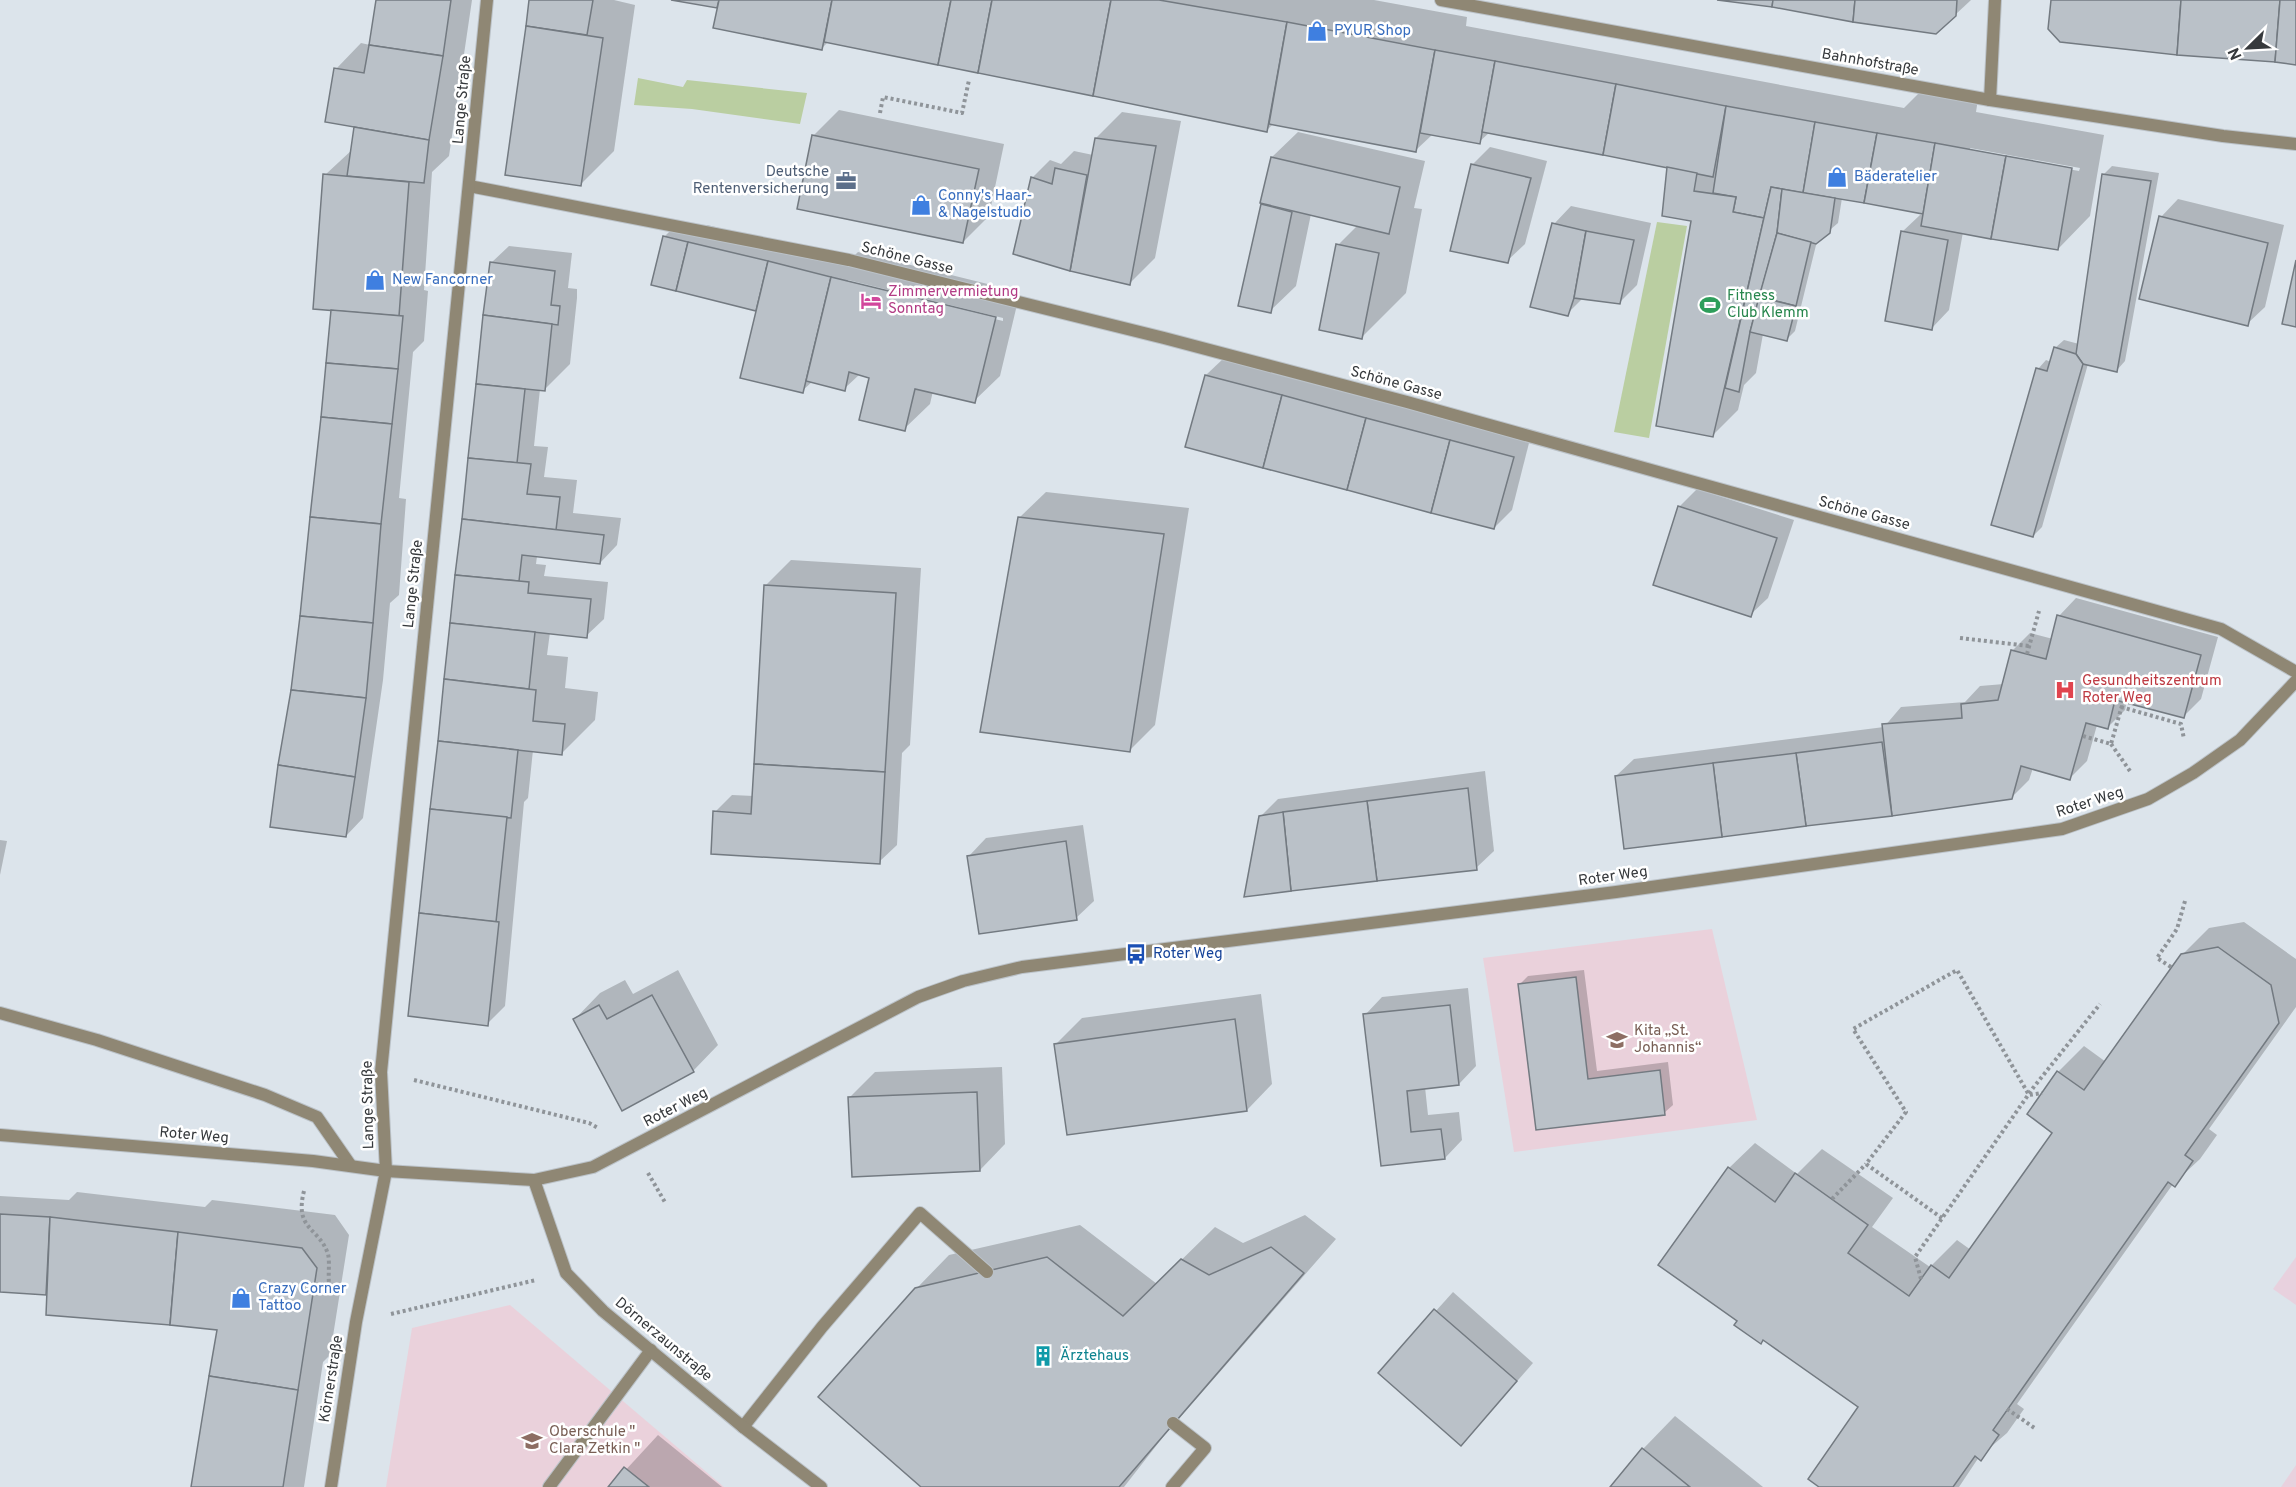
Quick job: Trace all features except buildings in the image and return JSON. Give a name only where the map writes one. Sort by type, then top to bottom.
[{"type":"street","name":"Lange Straße","points":[[386,1171],[381,1071],[487,0]]},
{"type":"street","name":"Bahnhofstraße","points":[[1441,0],[1990,100],[2223,136],[2296,144]]},
{"type":"street","points":[[1990,100],[1995,0]]},
{"type":"street","name":"Schöne Gasse","points":[[469,186],[849,260],[1164,338],[1407,402],[2221,629],[2296,672]]},
{"type":"street","name":"Roter Weg","points":[[0,1134],[386,1171],[534,1180],[592,1167],[900,1005],[972,979],[1022,967],[1627,891],[2062,829],[2148,799],[2193,773],[2240,740],[2296,681]]},
{"type":"street","points":[[0,1013],[130,1051],[265,1095],[317,1117],[351,1166]]},
{"type":"street","name":"Körnerstraße","points":[[331,1487],[356,1322],[386,1171]]},
{"type":"street","name":"Dörnerzaunstraße","points":[[534,1180],[566,1273],[603,1311],[743,1427],[821,1487]]},
{"type":"street","points":[[743,1427],[822,1327],[920,1214],[987,1272]]},
{"type":"street","points":[[549,1487],[651,1350]]},
{"type":"street","points":[[1172,1487],[1205,1449],[1173,1423]]},
{"type":"path","points":[[880,113],[883,97],[962,113],[969,80]]},
{"type":"path","points":[[2027,654],[2047,580]]},
{"type":"path","points":[[1960,638],[2029,646]]},
{"type":"path","points":[[2111,744],[2123,702]]},
{"type":"path","points":[[2121,707],[2181,724],[2193,773]]},
{"type":"path","points":[[2083,736],[2111,744],[2116,752]]},
{"type":"path","points":[[2170,967],[2157,958],[2177,929],[2185,901]]},
{"type":"path","points":[[1832,1199],[1866,1164],[1906,1112],[1853,1029],[1957,970],[2029,1095]]},
{"type":"path","points":[[1921,1279],[1915,1257],[2029,1095],[2100,1004]]},
{"type":"path","points":[[381,1071],[589,1124],[632,1146]]},
{"type":"path","points":[[2029,1095],[2042,1093]]},
{"type":"path","points":[[1866,1164],[1942,1218]]},
{"type":"path","points":[[2007,1409],[2036,1429]]},
{"type":"shaded area","name":"Kita „St. Johannis“","points":[[1712,929],[1757,1120],[1514,1152],[1483,958]]},
{"type":"shaded area","points":[[2296,1257],[2296,1305],[2273,1289]]},
{"type":"shaded area","name":"Oberschule \" Clara Zetkin \"","points":[[510,1305],[724,1487],[386,1487],[412,1328]]},
{"type":"shaded area","points":[[2296,1465],[2296,1487],[2281,1487]]},
{"type":"green space","points":[[638,78],[683,87],[687,80],[807,93],[800,124],[692,109],[634,105]]},
{"type":"green space","points":[[1657,222],[1687,226],[1649,438],[1614,432]]},
{"type":"place","name":"PYUR Shop","points":[[1317,31]]},
{"type":"place","name":"Bäderatelier","points":[[1837,177]]},
{"type":"place","name":"Deutsche Rentenversicherung","points":[[846,181]]},
{"type":"place","name":"Conny's Haar- & Nagelstudio","points":[[921,205]]},
{"type":"place","name":"New Fancorner","points":[[375,280]]},
{"type":"place","name":"Zimmervermietung Sonntag","points":[[871,301]]},
{"type":"place","name":"Fitness Club Klemm","points":[[1710,305]]},
{"type":"place","name":"Gesundheitszentrum Roter Weg","points":[[2065,690]]},
{"type":"place","name":"Roter Weg","points":[[1136,954]]},
{"type":"place","name":"Kita „St. Johannis“","points":[[1617,1040]]},
{"type":"place","name":"Crazy Corner Tattoo","points":[[241,1298]]},
{"type":"place","name":"Ärztehaus","points":[[1043,1356]]},
{"type":"place","name":"Oberschule \" Clara Zetkin \"","points":[[532,1441]]}]
